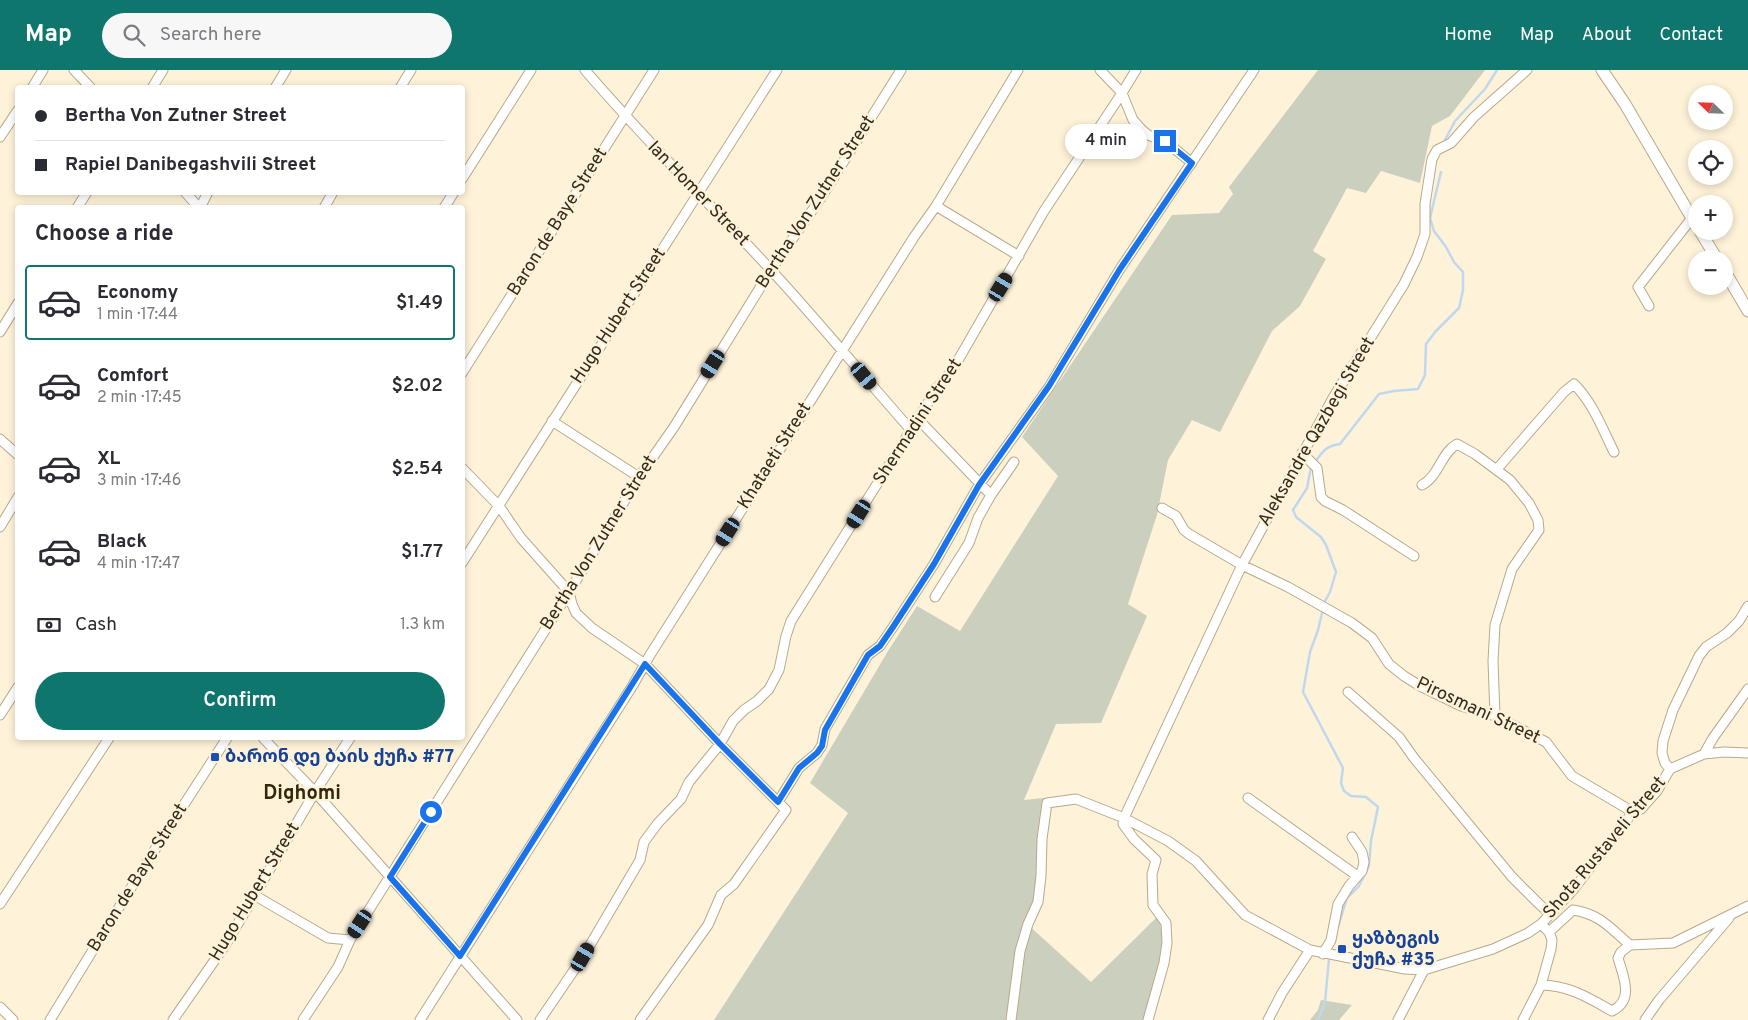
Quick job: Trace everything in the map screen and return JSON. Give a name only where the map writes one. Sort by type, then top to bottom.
[{"type":"street","points":[[34,85],[43,70]]},
{"type":"street","points":[[74,70],[87,85]]},
{"type":"street","points":[[154,85],[162,70]]},
{"type":"street","points":[[277,85],[286,70]]},
{"type":"street","points":[[402,85],[411,70]]},
{"type":"street","points":[[465,174],[531,70]]},
{"type":"street","name":"Ian Homer Street","points":[[584,70],[625,117],[771,270],[911,430]]},
{"type":"street","name":"Baron de Baye Street","points":[[465,368],[654,70]]},
{"type":"street","name":"Hugo Hubert Street","points":[[465,558],[777,70]]},
{"type":"street","name":"Bertha Von Zutner Street","points":[[303,1020],[338,967],[350,940],[569,592],[638,477],[674,426],[771,270],[824,192],[901,70]]},
{"type":"street","name":"Khataeti Street","points":[[420,1020],[914,237],[936,206],[1018,70]]},
{"type":"street","points":[[1100,70],[1122,93],[1133,120],[1142,130],[1148,135],[1165,141],[1192,163]]},
{"type":"street","name":"Shermadini Street","points":[[540,1020],[583,957],[640,860],[644,842],[658,823],[681,799],[689,782],[720,744],[733,721],[769,689],[779,670],[791,621],[938,387],[953,369],[1044,211],[1136,70]]},
{"type":"street","points":[[778,802],[799,768],[817,753],[822,746],[825,730],[868,655],[880,646],[934,564],[979,485],[1049,386],[1120,269],[1254,70]]},
{"type":"street","name":"Aleksandre Qazbegi Street","points":[[1124,818],[1242,565],[1304,455],[1333,398],[1404,284],[1425,234],[1425,204],[1432,159],[1437,150],[1451,143],[1479,112],[1526,70]]},
{"type":"street","points":[[1602,70],[1625,104],[1688,212]]},
{"type":"street","points":[[0,137],[15,114]]},
{"type":"street","points":[[188,195],[197,205]]},
{"type":"street","points":[[936,206],[1019,256]]},
{"type":"street","points":[[1648,306],[1638,287],[1688,229]]},
{"type":"street","points":[[1733,285],[1748,311]]},
{"type":"street","points":[[0,332],[15,309]]},
{"type":"street","points":[[1498,469],[1564,392],[1574,384],[1594,410],[1614,452]]},
{"type":"street","points":[[918,419],[979,485],[991,495]]},
{"type":"street","points":[[552,421],[638,477]]},
{"type":"street","points":[[0,439],[15,452]]},
{"type":"street","points":[[1422,485],[1430,480],[1451,447],[1457,444],[1498,469],[1510,480],[1529,502],[1538,520],[1538,530],[1512,569],[1494,628],[1495,716]]},
{"type":"street","points":[[1304,455],[1317,468],[1320,497],[1325,502],[1343,510],[1414,556]]},
{"type":"street","points":[[934,597],[968,543],[978,518],[991,495],[1014,462]]},
{"type":"street","points":[[465,471],[499,506],[521,538],[569,592],[576,613],[592,628],[645,664],[720,744],[786,810],[734,884],[721,895],[708,924],[640,1020]]},
{"type":"street","points":[[0,527],[15,502]]},
{"type":"street","name":"Pirosmani Street","points":[[1162,508],[1176,516],[1184,530],[1189,534],[1242,565],[1288,587],[1352,623],[1372,638],[1389,664],[1420,686],[1461,706],[1495,716],[1546,742],[1572,776],[1633,812]]},
{"type":"street","points":[[1670,769],[1665,763],[1662,753],[1663,741],[1673,710],[1699,656],[1706,647],[1727,633],[1739,621],[1748,606]]},
{"type":"street","points":[[1704,754],[1713,738],[1748,689]]},
{"type":"street","points":[[0,715],[15,692]]},
{"type":"street","points":[[1348,692],[1400,738],[1414,758],[1512,877],[1550,914]]},
{"type":"street","points":[[0,904],[108,740]]},
{"type":"street","name":"Baron de Baye Street","points":[[50,1020],[145,865],[226,740]]},
{"type":"street","points":[[265,740],[315,792],[517,1020]]},
{"type":"street","name":"Hugo Hubert Street","points":[[173,1020],[226,944],[315,792],[349,740]]},
{"type":"street","name":"Shota Rustaveli Street","points":[[1011,1020],[1020,951],[1028,924],[1038,902],[1042,839],[1048,803],[1076,799],[1124,818],[1177,847],[1196,861],[1245,915],[1310,950],[1405,969],[1424,970],[1493,949],[1528,934],[1541,924],[1573,890],[1633,812],[1642,810],[1657,791],[1670,769],[1704,754],[1724,752],[1748,753]]},
{"type":"street","points":[[1248,798],[1356,875]]},
{"type":"street","points":[[1124,818],[1123,824],[1134,839],[1156,860],[1152,874],[1153,905],[1166,923],[1167,943],[1164,963],[1148,1020]]},
{"type":"street","points":[[1323,954],[1331,940],[1338,904],[1356,875],[1362,871],[1364,862],[1362,852],[1352,837]]},
{"type":"street","points":[[254,895],[328,938],[350,940]]},
{"type":"street","points":[[1541,985],[1555,985],[1578,992],[1612,1011],[1616,1009],[1626,992],[1626,983],[1618,958],[1621,952],[1630,945],[1673,943],[1748,906]]},
{"type":"street","points":[[1549,932],[1573,910],[1587,912],[1597,917],[1630,945]]},
{"type":"street","points":[[1645,1020],[1659,1000],[1734,914]]},
{"type":"street","points":[[1524,1020],[1541,985],[1551,949],[1552,940],[1549,932],[1541,924]]},
{"type":"street","points":[[1268,1020],[1282,993],[1310,950]]},
{"type":"street","points":[[1398,1020],[1424,970]]},
{"type":"street","points":[[0,1007],[12,1020]]},
{"type":"green space","points":[[1318,70],[1485,70],[1450,116],[1432,126],[1420,183],[1381,171],[1366,193],[1347,188],[1313,251],[1326,259],[1300,306],[1272,331],[1220,432],[1192,420],[1168,460],[1157,515],[1128,604],[1147,616],[1101,723],[1056,724],[1024,800],[1044,798],[1036,894],[1026,923],[1091,982],[1159,915],[1164,952],[1145,1020],[714,1020],[848,813],[810,783],[888,651],[917,606],[960,631],[1058,476],[1022,437],[1172,215],[1219,213],[1233,194],[1229,187]]},
{"type":"green space","points":[[1321,1000],[1352,1005],[1339,1020],[1310,1020],[1318,1010]]},
{"type":"waterway","points":[[1445,140],[1455,121],[1485,89],[1497,70]]},
{"type":"waterway","points":[[1315,462],[1325,450],[1340,444],[1379,394],[1418,389],[1425,375],[1426,344],[1459,308],[1463,290],[1463,272],[1454,262],[1434,231],[1430,218],[1441,172]]},
{"type":"waterway","points":[[1311,467],[1307,488],[1293,510],[1296,517],[1321,537],[1336,572],[1330,592],[1324,603]]},
{"type":"waterway","points":[[1323,609],[1310,652],[1303,692],[1343,768],[1341,783],[1344,791],[1351,796],[1366,797],[1378,807],[1371,841],[1369,866],[1359,886],[1347,898],[1338,927]]},
{"type":"waterway","points":[[1318,1020],[1325,1002],[1329,959]]},
{"type":"place","name":"ბარონ დე ბაის ქუჩა #77","points":[[215,757]]},
{"type":"place","name":"ყაზბეგის ქუჩა #35","points":[[1342,949]]},
{"type":"district","name":"Dighomi","points":[[302,794]]},
{"type":"route","points":[[431,812],[390,877],[460,956],[645,664],[720,744],[778,802],[799,768],[817,753],[822,746],[825,730],[868,655],[880,646],[893,627],[934,564],[979,485],[1049,386],[1120,269],[1192,163],[1165,141]]}]
